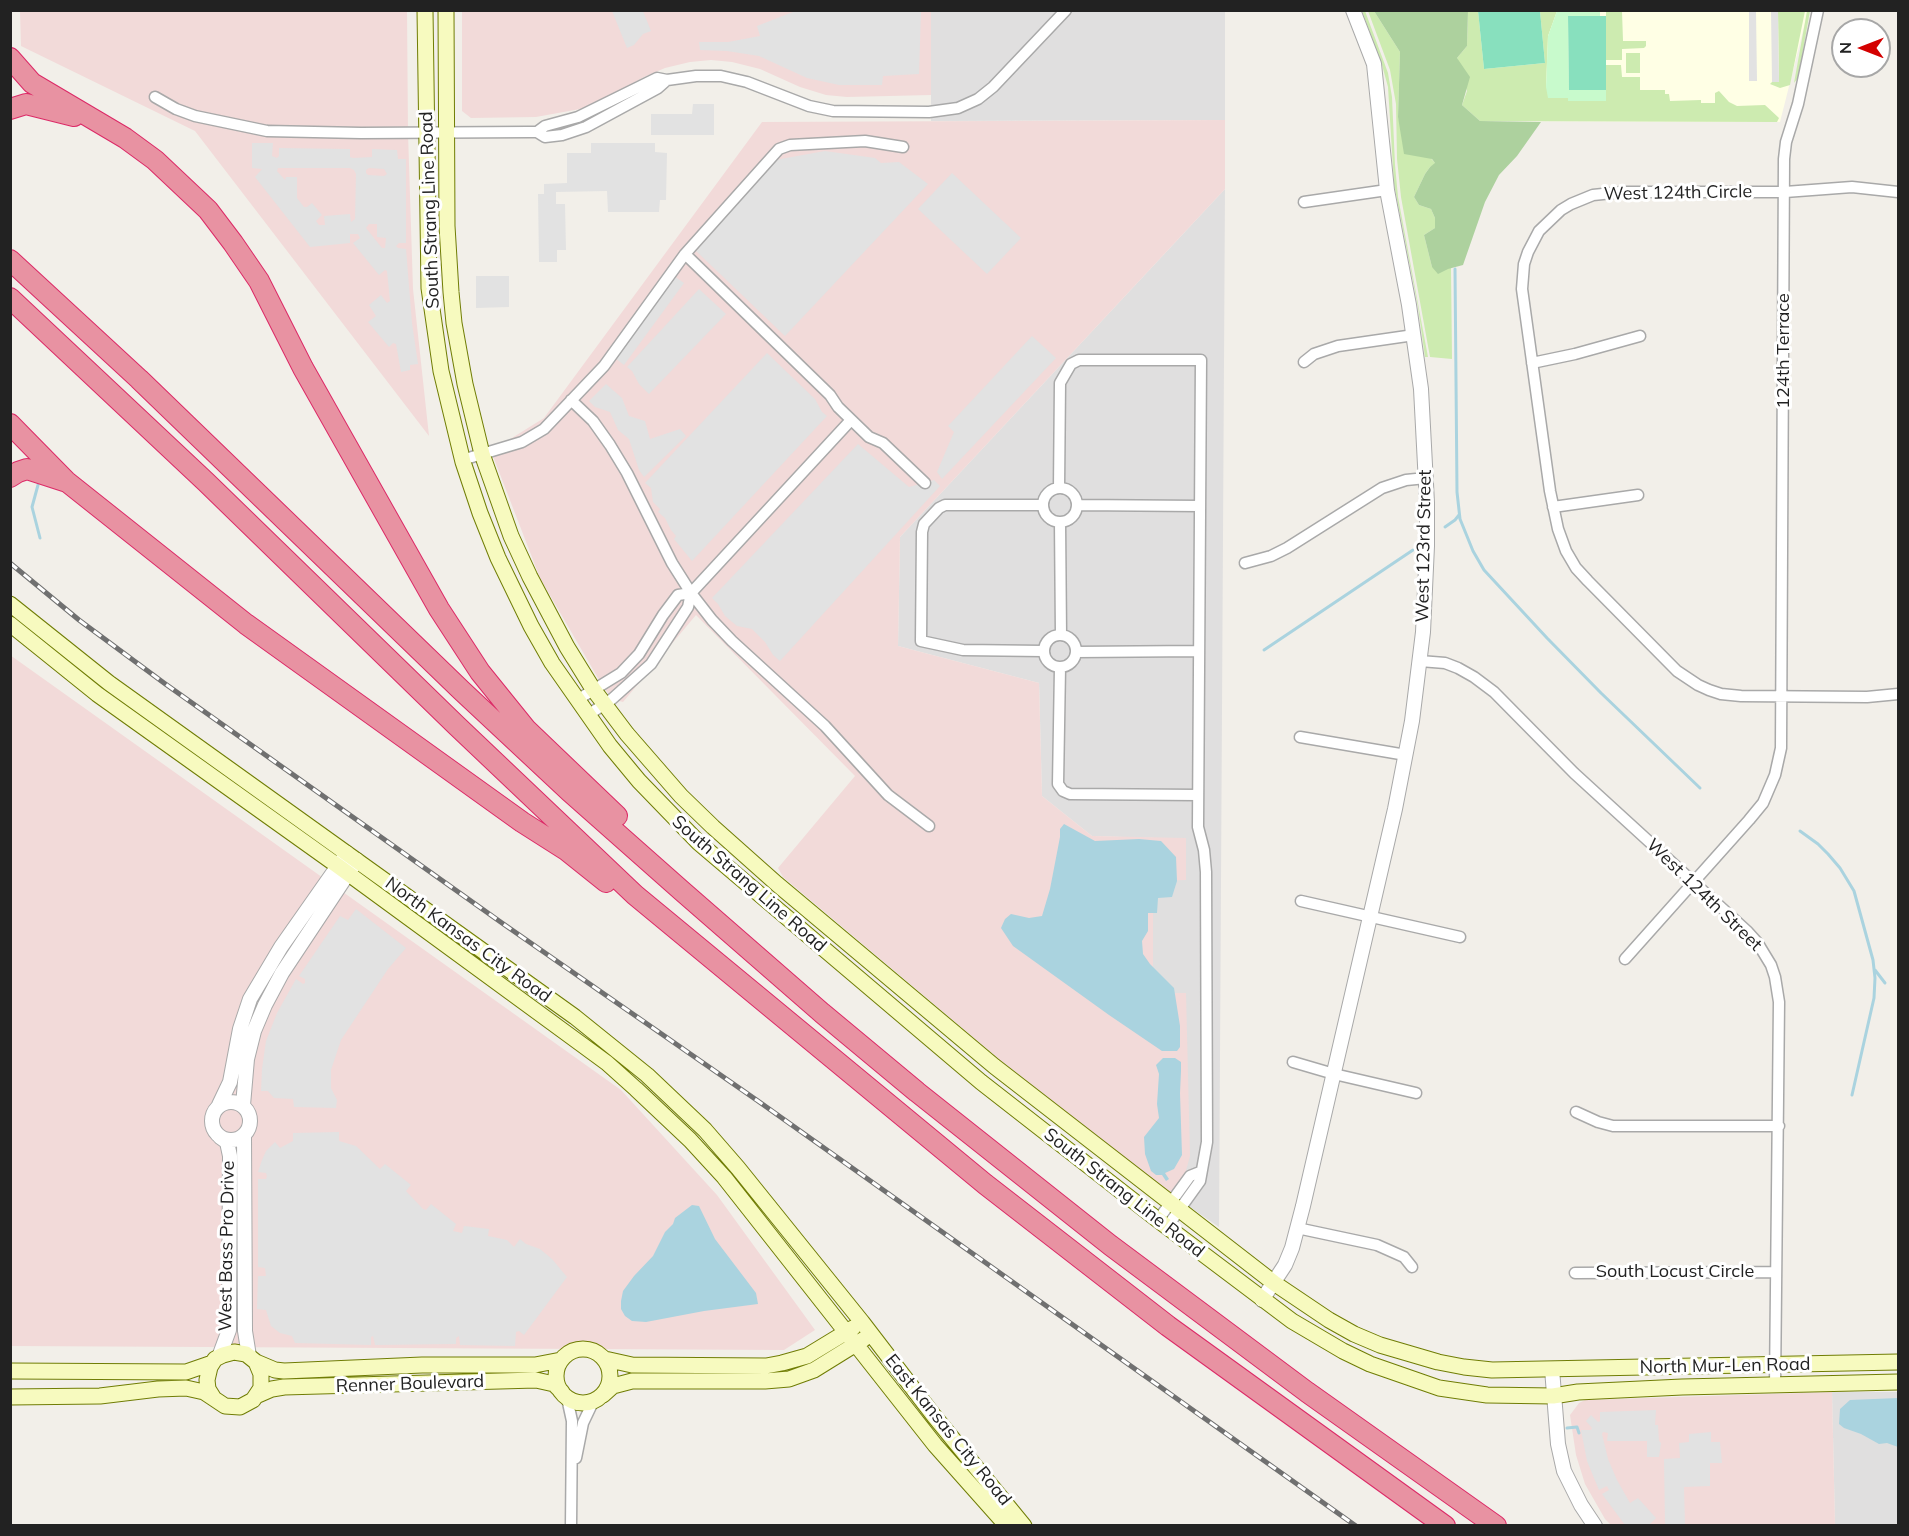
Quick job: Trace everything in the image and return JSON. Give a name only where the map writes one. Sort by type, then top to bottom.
[{"type":"highway","points":[[10,58],[32,83],[91,120],[125,138],[155,160],[196,197],[221,226],[259,281],[303,368],[439,609],[480,672],[526,729],[675,872],[682,891]]},
{"type":"highway","points":[[10,109],[26,104],[91,120]]},
{"type":"highway","points":[[10,260],[217,453],[470,698],[570,791],[682,891],[917,1092],[1110,1245],[1298,1385],[1496,1526]]},
{"type":"highway","points":[[10,298],[206,482],[635,895],[985,1184],[1168,1326],[1445,1526]]},
{"type":"highway","points":[[10,424],[66,481],[237,617],[522,822],[566,850],[616,890],[635,895]]},
{"type":"highway","points":[[10,477],[27,469],[66,481]]},
{"type":"main road","name":"South Strang Line Road","points":[[425,10],[430,298],[441,371],[462,460],[480,513],[507,576],[552,663],[610,746],[639,781],[707,850],[981,1082],[1292,1322],[1342,1351],[1438,1388],[1487,1395],[1553,1396]]},
{"type":"main road","name":"South Strang Line Road","points":[[446,10],[447,226],[451,292],[465,384],[482,454],[511,536],[567,647],[593,689],[648,759],[681,796],[777,884],[993,1066],[1174,1207],[1312,1310],[1354,1334],[1408,1354],[1464,1367],[1492,1370],[1552,1370]]},
{"type":"main road","name":"North Kansas City Road","points":[[10,604],[109,683],[348,863],[607,1063],[662,1113],[724,1177],[856,1344]]},
{"type":"main road","name":"North Kansas City Road","points":[[10,624],[97,694],[575,1017],[647,1075],[705,1130],[867,1328]]},
{"type":"main road","points":[[867,1328],[856,1344],[814,1370],[789,1379],[632,1381],[613,1386],[598,1398],[584,1403],[575,1402],[557,1385],[556,1376],[561,1360],[568,1353],[584,1348],[592,1349],[605,1359],[632,1365],[766,1366],[807,1356],[847,1332],[867,1328]]},
{"type":"main road","name":"East Kansas City Road","points":[[867,1328],[934,1416],[1024,1526]]},
{"type":"main road","name":"East Kansas City Road","points":[[856,1344],[935,1445],[1007,1526]]},
{"type":"main road","points":[[10,1371],[186,1372],[234,1352],[252,1359],[260,1370],[262,1379],[261,1388],[256,1396],[245,1405],[235,1407],[225,1406],[213,1397],[194,1389],[173,1388],[100,1396],[10,1397]]},
{"type":"main road","name":"Renner Boulevard","points":[[252,1359],[275,1370],[284,1371],[422,1365],[535,1365],[561,1360]]},
{"type":"main road","points":[[598,1398],[610,1381],[611,1373],[605,1359]]},
{"type":"main road","points":[[213,1397],[208,1389],[207,1380],[208,1371],[216,1360]]},
{"type":"main road","name":"North Mur-Len Road","points":[[1552,1370],[1899,1362]]},
{"type":"main road","name":"Renner Boulevard","points":[[256,1396],[284,1387],[536,1380],[554,1384],[565,1395]]},
{"type":"main road","name":"North Mur-Len Road","points":[[1553,1396],[1601,1391],[1899,1382]]},
{"type":"street","points":[[155,97],[176,109],[195,116],[267,131],[537,132],[545,137],[562,135],[586,127],[658,88],[667,80],[696,76],[721,76],[747,82],[809,106],[833,111],[947,111],[965,106],[993,87],[1066,10]]},
{"type":"street","name":"West 123rd Street","points":[[1262,1300],[1285,1264],[1297,1228],[1406,755],[1420,661],[1427,546],[1421,389],[1414,335],[1387,190],[1374,64],[1353,10]]},
{"type":"street","name":"124th Terrace","points":[[1625,959],[1762,803],[1775,775],[1781,748],[1786,142],[1818,10]]},
{"type":"street","points":[[462,460],[522,442],[544,429],[604,366],[685,254],[779,149],[790,145],[865,141],[903,147]]},
{"type":"street","name":"West 124th Circle","points":[[1899,192],[1852,187],[1785,192],[1604,193],[1581,199],[1561,210],[1539,231],[1524,264],[1522,288],[1553,507],[1561,540],[1576,568],[1677,671],[1698,685],[1721,694],[1867,697],[1899,694]]},
{"type":"street","points":[[1304,202],[1387,190]]},
{"type":"street","points":[[685,254],[830,395],[851,420],[869,437],[883,443],[925,483]]},
{"type":"street","points":[[1304,362],[1314,354],[1338,346],[1414,335]]},
{"type":"street","points":[[1532,363],[1640,336]]},
{"type":"street","points":[[1059,488],[1060,383],[1071,364],[1079,360],[1201,360],[1198,827],[1204,850],[1206,872],[1207,1142],[1200,1180],[1174,1207],[1163,1224]]},
{"type":"street","points":[[571,400],[592,421],[616,454],[672,563],[712,620],[825,726],[888,795],[929,826]]},
{"type":"street","points":[[588,715],[629,686],[651,663],[688,607],[692,592],[851,420]]},
{"type":"street","points":[[1245,563],[1271,556],[1287,548],[1382,488],[1406,480],[1426,478]]},
{"type":"street","points":[[1059,488],[1069,491],[1076,499],[1077,505],[1070,519],[1060,522],[1048,517],[1043,505],[1049,492],[1059,488]]},
{"type":"street","points":[[1553,507],[1638,495]]},
{"type":"street","points":[[1043,505],[945,505],[931,516],[924,524],[922,532],[921,641],[963,650],[1043,651]]},
{"type":"street","points":[[1077,505],[1200,506]]},
{"type":"street","points":[[1060,522],[1061,635]]},
{"type":"street","points":[[577,700],[621,673],[639,654],[678,595],[692,592]]},
{"type":"street","points":[[1061,635],[1072,640],[1076,657],[1070,665],[1060,668],[1050,665],[1043,651],[1044,645],[1051,637],[1061,635]]},
{"type":"street","points":[[1076,652],[1199,651]]},
{"type":"street","name":"West 124th Street","points":[[1420,661],[1445,663],[1474,676],[1494,692],[1574,772],[1757,942],[1771,965],[1779,1002],[1775,1385]]},
{"type":"street","points":[[1060,668],[1058,784],[1062,791],[1070,794],[1198,795]]},
{"type":"street","points":[[1300,736],[1406,755]]},
{"type":"street","points":[[348,863],[282,973],[254,1031],[247,1059],[243,1105],[250,1117],[247,1131],[244,1135],[232,1140],[220,1137],[213,1128],[212,1115],[230,1082],[240,1029],[250,999],[281,947],[348,863]]},
{"type":"street","points":[[1301,901],[1460,937]]},
{"type":"street","points":[[1293,1062],[1416,1093]]},
{"type":"street","points":[[219,1105],[231,1101],[243,1105]]},
{"type":"street","points":[[1576,1112],[1613,1126],[1779,1126]]},
{"type":"street","name":"West Bass Pro Drive","points":[[244,1135],[245,1331],[252,1359]]},
{"type":"street","name":"West Bass Pro Drive","points":[[216,1360],[229,1330],[229,1150],[226,1142],[220,1137]]},
{"type":"street","points":[[1297,1228],[1377,1245],[1404,1257],[1412,1267]]},
{"type":"street","name":"South Locust Circle","points":[[1575,1273],[1776,1272]]},
{"type":"street","points":[[1552,1370],[1558,1444],[1564,1471],[1581,1505],[1595,1526]]},
{"type":"street","points":[[565,1395],[571,1412],[571,1526]]},
{"type":"street","points":[[572,1482],[583,1423],[598,1398]]},
{"type":"shaded area","points":[[20,11],[407,11],[413,289],[429,436],[195,131],[21,46]]},
{"type":"shaded area","points":[[462,11],[931,11],[931,95],[847,97],[826,95],[800,87],[760,69],[732,62],[711,60],[665,68],[599,102],[580,109],[536,117],[471,118],[462,111]]},
{"type":"shaded area","points":[[612,11],[643,11],[651,31],[643,34],[634,45],[627,48]]},
{"type":"shaded area","points":[[794,11],[921,11],[919,74],[883,76],[882,85],[839,85],[807,78],[759,56],[700,50],[699,42],[728,42],[760,36],[757,26]]},
{"type":"shaded area","points":[[931,11],[1225,11],[1225,120],[931,121]]},
{"type":"shaded area","points":[[1471,11],[1808,11],[1780,122],[1480,121]]},
{"type":"shaded area","points":[[1749,11],[1756,11],[1757,81],[1749,81]]},
{"type":"shaded area","points":[[1771,11],[1778,11],[1779,82],[1772,82]]},
{"type":"shaded area","points":[[693,104],[714,104],[714,135],[651,135],[651,114],[692,114]]},
{"type":"shaded area","points":[[1225,120],[1225,189],[900,537],[898,646],[1039,683],[1042,796],[1092,836],[1186,838],[1186,880],[1153,881],[1153,993],[1186,993],[1190,1156],[1178,1199],[999,1059],[783,877],[778,868],[855,776],[696,615],[623,702],[612,699],[540,578],[491,451],[544,418],[762,122]]},
{"type":"shaded area","points":[[252,143],[273,143],[272,156],[277,158],[279,148],[350,149],[350,157],[353,158],[372,157],[372,149],[397,150],[398,159],[406,159],[406,243],[399,243],[396,246],[406,249],[418,364],[410,365],[410,370],[401,372],[396,344],[393,343],[389,347],[368,322],[376,316],[369,305],[381,295],[387,303],[390,301],[387,271],[379,275],[353,243],[360,238],[358,234],[350,234],[350,243],[310,247],[255,177],[262,169],[252,168]],"holes":[[[278,168],[350,168],[354,170],[356,174],[355,219],[351,222],[350,214],[324,216],[325,225],[319,225],[316,221],[322,215],[312,203],[304,207],[297,198],[297,177],[286,177],[285,180],[277,171]],[[369,168],[384,169],[387,174],[384,176],[368,175],[366,170]],[[369,224],[377,224],[377,237],[386,238],[385,248],[382,248],[366,228]]]},
{"type":"shaded area","points":[[591,143],[655,143],[655,152],[667,153],[666,200],[660,200],[659,212],[608,212],[607,191],[556,192],[556,204],[565,204],[566,250],[557,250],[557,262],[539,262],[538,194],[544,194],[544,184],[567,183],[567,153],[591,153]]},
{"type":"shaded area","points":[[825,151],[875,158],[881,163],[899,162],[928,184],[785,336],[696,251],[775,160]]},
{"type":"shaded area","points":[[952,173],[1021,238],[987,274],[918,209]]},
{"type":"shaded area","points":[[1225,189],[1219,1227],[1178,1199],[1185,993],[1153,993],[1153,880],[1186,839],[1092,836],[1042,796],[1039,683],[898,646],[900,537]]},
{"type":"shaded area","points":[[671,274],[684,283],[624,365],[611,355]]},
{"type":"shaded area","points":[[476,276],[509,276],[509,307],[476,308]]},
{"type":"shaded area","points":[[699,289],[726,314],[649,394],[627,367]]},
{"type":"shaded area","points":[[1032,336],[1056,358],[942,479],[937,472],[954,432],[948,426]]},
{"type":"shaded area","points":[[767,353],[815,399],[827,416],[692,561],[674,539],[676,536],[665,518],[658,512],[660,509],[653,502],[651,488],[645,483]]},
{"type":"shaded area","points":[[606,384],[622,398],[629,416],[645,421],[650,439],[680,429],[686,436],[644,477],[639,470],[629,439],[618,430],[610,412],[595,407],[589,401]]},
{"type":"shaded area","points":[[858,444],[909,487],[934,480],[940,486],[780,661],[752,629],[737,626],[725,616],[712,598]]},
{"type":"shaded area","points":[[10,655],[621,1090],[717,1195],[815,1330],[784,1350],[11,1346]]},
{"type":"shaded area","points":[[356,909],[406,948],[388,969],[341,1040],[331,1070],[331,1088],[337,1100],[336,1108],[294,1107],[293,1099],[274,1098],[268,1091],[261,1091],[266,1041],[277,1013],[296,979],[305,983],[305,979],[299,976],[340,916],[348,920]]},
{"type":"shaded area","points":[[339,1132],[339,1141],[356,1146],[380,1169],[385,1164],[411,1185],[406,1191],[423,1209],[426,1210],[431,1204],[456,1224],[453,1231],[462,1233],[464,1226],[489,1229],[488,1236],[507,1240],[514,1247],[520,1239],[540,1249],[567,1277],[524,1335],[519,1331],[516,1332],[515,1346],[460,1345],[459,1336],[456,1338],[456,1344],[375,1345],[373,1336],[371,1345],[295,1343],[292,1336],[280,1333],[271,1326],[266,1310],[257,1309],[258,1276],[266,1276],[265,1268],[258,1267],[258,1179],[266,1179],[267,1176],[266,1173],[258,1172],[266,1151],[275,1142],[280,1148],[293,1141],[293,1133]]},
{"type":"shaded area","points":[[1832,1392],[1898,1392],[1898,1525],[1835,1525]]},
{"type":"shaded area","points":[[1832,1392],[1835,1525],[1611,1525],[1605,1519],[1585,1484],[1576,1455],[1570,1415],[1579,1403],[1585,1400]]},
{"type":"shaded area","points":[[1656,1410],[1655,1425],[1658,1425],[1661,1443],[1659,1457],[1647,1457],[1647,1441],[1607,1441],[1608,1433],[1603,1432],[1602,1434],[1608,1459],[1630,1503],[1638,1498],[1656,1518],[1649,1525],[1625,1525],[1602,1494],[1609,1490],[1607,1486],[1599,1490],[1587,1461],[1581,1430],[1591,1430],[1592,1428],[1586,1421],[1591,1415],[1598,1422],[1600,1421],[1600,1412]]},
{"type":"shaded area","points":[[1711,1432],[1711,1442],[1720,1442],[1722,1463],[1710,1463],[1710,1486],[1684,1487],[1685,1525],[1665,1525],[1664,1459],[1680,1458],[1679,1443],[1689,1442],[1689,1434]]},
{"type":"green space","points":[[1362,11],[1365,11],[1388,73],[1392,97],[1398,197],[1428,357],[1425,357],[1418,307],[1394,184],[1388,87]]},
{"type":"green space","points":[[1368,11],[1374,11],[1400,52],[1398,117],[1400,124],[1436,164],[1430,167],[1425,174],[1414,197],[1419,205],[1431,209],[1435,218],[1435,228],[1424,235],[1432,267],[1451,268],[1452,359],[1430,357],[1401,197],[1397,159],[1396,104],[1390,70]]},
{"type":"green space","points":[[1374,11],[1468,11],[1467,46],[1457,58],[1470,77],[1462,105],[1480,121],[1541,122],[1517,156],[1499,175],[1485,202],[1463,265],[1438,274],[1432,267],[1424,235],[1435,228],[1435,218],[1431,209],[1419,205],[1414,197],[1425,174],[1435,163],[1432,159],[1404,154],[1398,117],[1400,52]]},
{"type":"green space","points":[[1468,11],[1478,11],[1484,69],[1545,63],[1540,11],[1557,11],[1548,36],[1546,87],[1568,98],[1606,101],[1606,65],[1621,65],[1622,77],[1640,77],[1640,90],[1665,90],[1665,94],[1669,94],[1670,101],[1701,100],[1701,103],[1715,103],[1715,93],[1719,91],[1729,102],[1737,106],[1765,105],[1779,118],[1777,122],[1480,121],[1462,105],[1467,91],[1457,58],[1467,46]]},
{"type":"green space","points":[[1478,11],[1540,11],[1545,63],[1484,69]]},
{"type":"green space","points":[[1557,11],[1600,11],[1600,16],[1568,16],[1569,90],[1606,90],[1606,101],[1568,101],[1568,98],[1548,98],[1546,87],[1548,36]]},
{"type":"green space","points":[[1606,11],[1622,11],[1623,41],[1646,41],[1646,46],[1622,49],[1622,60],[1606,60]]},
{"type":"green space","points":[[1778,11],[1805,11],[1790,85],[1780,88],[1770,84],[1779,81]]},
{"type":"green space","points":[[1807,11],[1810,11],[1798,78],[1794,83]]},
{"type":"green space","points":[[1568,16],[1606,16],[1606,90],[1569,90]]},
{"type":"green space","points":[[1626,53],[1640,53],[1640,73],[1626,73]]},
{"type":"water","points":[[1064,824],[1095,841],[1139,839],[1161,841],[1176,857],[1177,881],[1172,897],[1158,898],[1157,913],[1148,913],[1148,931],[1142,941],[1143,954],[1174,988],[1180,1026],[1180,1047],[1177,1051],[1162,1051],[1109,1015],[1013,946],[1001,928],[1005,919],[1011,914],[1029,918],[1042,916],[1050,889],[1060,829]]},
{"type":"water","points":[[1163,1058],[1175,1058],[1181,1062],[1182,1155],[1174,1169],[1165,1173],[1169,1179],[1166,1181],[1162,1175],[1156,1175],[1151,1171],[1145,1154],[1144,1137],[1159,1118],[1157,1104],[1159,1074],[1156,1065]]},
{"type":"water","points":[[692,1205],[699,1206],[715,1239],[756,1293],[758,1304],[646,1322],[632,1321],[621,1309],[623,1291],[653,1256],[675,1218]]},
{"type":"water","points":[[1898,1398],[1898,1447],[1887,1443],[1879,1444],[1839,1424],[1840,1409],[1850,1400]]},
{"type":"waterway","points":[[1455,269],[1457,492],[1460,519],[1473,551],[1484,570],[1547,638],[1700,788]]},
{"type":"waterway","points":[[38,485],[32,507],[40,538]]},
{"type":"waterway","points":[[1445,527],[1459,515]]},
{"type":"waterway","points":[[1264,650],[1413,550]]},
{"type":"waterway","points":[[1800,831],[1828,854],[1854,891],[1873,960],[1874,998],[1852,1095]]},
{"type":"waterway","points":[[1875,970],[1885,983]]},
{"type":"waterway","points":[[1567,1428],[1577,1427],[1579,1433]]},
{"type":"railway","points":[[10,563],[79,620],[164,683],[1356,1526]]}]
